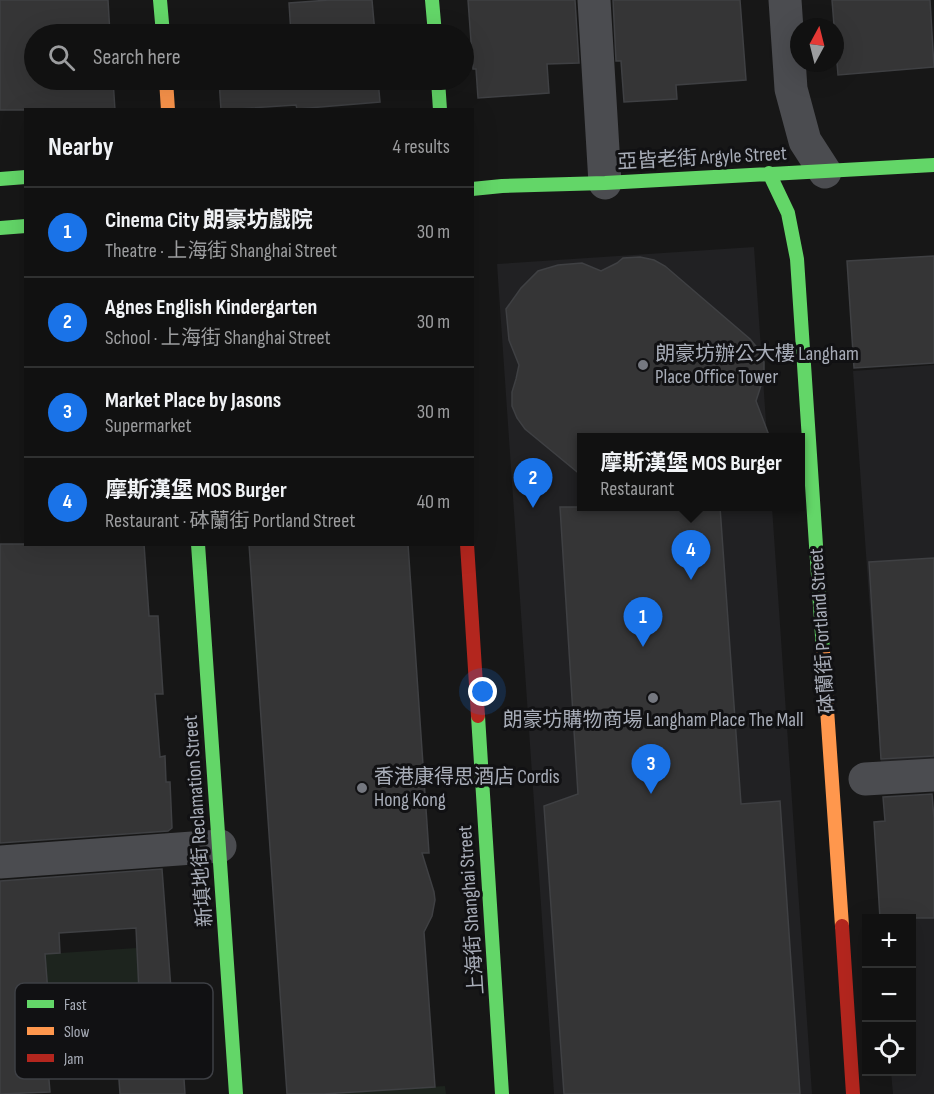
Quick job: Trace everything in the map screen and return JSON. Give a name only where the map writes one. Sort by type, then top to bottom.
[{"type":"main road","points":[[160,0],[162,24]]},
{"type":"main road","points":[[432,0],[434,24]]},
{"type":"main road","points":[[167,90],[168,108]]},
{"type":"main road","points":[[439,90],[440,108]]},
{"type":"main road","name":"亞皆老街 Argyle Street","points":[[474,189],[934,165]]},
{"type":"main road","name":"砵蘭街 Portland Street","points":[[770,173],[788,213],[797,259],[853,1094]]},
{"type":"main road","points":[[0,179],[24,177]]},
{"type":"main road","points":[[0,228],[24,226]]},
{"type":"main road","name":"新填地街 Reclamation Street","points":[[198,546],[236,1094]]},
{"type":"main road","name":"上海街 Shanghai Street","points":[[467,546],[502,1094]]},
{"type":"street","points":[[594,0],[605,183]]},
{"type":"street","points":[[785,0],[790,89],[806,141],[825,172]]},
{"type":"street","points":[[864,779],[934,775]]},
{"type":"street","points":[[0,862],[220,846]]},
{"type":"shaded area","name":"朗豪坊購物商場 Langham Place The Mall","points":[[754,247],[767,433],[577,433],[577,511],[772,511],[812,1094],[554,1094],[497,264]]},
{"type":"shaded area","points":[[934,365],[934,761],[881,765],[853,371]]},
{"type":"shaded area","points":[[934,818],[934,1094],[893,1094],[891,1076],[916,1076],[916,914],[880,914],[874,822]]},
{"type":"shaded area","points":[[167,946],[170,983],[15,983],[15,997],[0,998],[0,957]]},
{"type":"shaded area","points":[[445,1086],[446,1094],[328,1094]]},
{"type":"building","points":[[0,0],[108,0],[109,24],[24,24],[24,90],[114,90],[115,108],[0,110]]},
{"type":"building","points":[[372,0],[374,24],[290,24],[289,3]]},
{"type":"building","points":[[468,0],[575,0],[579,63],[547,64],[549,93],[478,98],[476,69],[474,69],[474,24],[470,24]]},
{"type":"building","points":[[613,0],[740,0],[746,80],[676,85],[677,99],[624,102],[621,61],[616,61]]},
{"type":"building","points":[[832,0],[930,0],[934,67],[838,75],[838,72],[844,72],[844,18],[833,18]]},
{"type":"building","points":[[220,90],[379,90],[380,102],[309,108],[297,108],[296,105],[221,108]]},
{"type":"building","points":[[934,256],[934,363],[854,368],[847,261]]},
{"type":"building","name":"朗豪坊辦公大樓 Langham Place Office Tower","points":[[640,257],[654,260],[665,266],[750,339],[759,350],[764,362],[764,376],[756,401],[768,433],[577,433],[577,472],[525,429],[512,406],[512,392],[519,365],[509,340],[506,309],[521,288],[538,271],[558,265],[582,263],[601,271],[623,258]]},
{"type":"building","name":"朗豪坊購物商場 Langham Place The Mall","points":[[560,507],[577,507],[577,511],[720,511],[741,804],[780,801],[800,1094],[564,1094],[544,806],[578,794]]},
{"type":"building","points":[[0,544],[144,546],[149,616],[158,616],[163,694],[155,694],[160,757],[165,756],[166,782],[170,782],[172,828],[168,831],[0,843]]},
{"type":"building","points":[[249,546],[408,546],[429,853],[422,853],[435,900],[432,916],[424,932],[435,1087],[287,1094]]},
{"type":"building","points":[[934,558],[934,756],[881,759],[869,562]]},
{"type":"building","points":[[932,794],[934,918],[916,918],[916,914],[880,914],[874,822],[885,821],[883,797]]},
{"type":"building","points":[[162,869],[171,983],[139,983],[136,928],[59,933],[60,953],[45,954],[47,983],[15,983],[15,1079],[49,1079],[50,1092],[0,1094],[0,881]]},
{"type":"building","points":[[119,1079],[184,1079],[185,1094],[120,1094]]},
{"type":"traffic: fast","points":[[160,0],[162,24]]},
{"type":"traffic: fast","points":[[432,0],[434,24]]},
{"type":"traffic: fast","points":[[439,90],[440,108]]},
{"type":"traffic: fast","points":[[474,189],[934,165]]},
{"type":"traffic: fast","points":[[769,173],[788,213],[797,259],[823,651]]},
{"type":"traffic: fast","points":[[0,179],[24,177]]},
{"type":"traffic: fast","points":[[0,228],[24,226]]},
{"type":"traffic: fast","points":[[198,546],[236,1094]]},
{"type":"traffic: fast","points":[[478,716],[502,1094]]},
{"type":"traffic: slow","points":[[167,90],[168,108]]},
{"type":"traffic: slow","points":[[823,651],[842,926]]},
{"type":"traffic: jam","points":[[467,546],[478,716]]},
{"type":"traffic: jam","points":[[842,926],[853,1094]]},
{"type":"place","name":"朗豪坊辦公大樓 Langham Place Office Tower","points":[[643,365]]},
{"type":"place","name":"Agnes English Kindergarten","points":[[533,508]]},
{"type":"place","name":"摩斯漢堡 MOS Burger","points":[[691,580]]},
{"type":"place","name":"Cinema City 朗豪坊戲院","points":[[643,647]]},
{"type":"place","name":"朗豪坊購物商場 Langham Place The Mall","points":[[653,698]]},
{"type":"place","name":"香港康得思酒店 Cordis Hong Kong","points":[[362,788]]},
{"type":"place","name":"Market Place by Jasons","points":[[651,794]]}]
